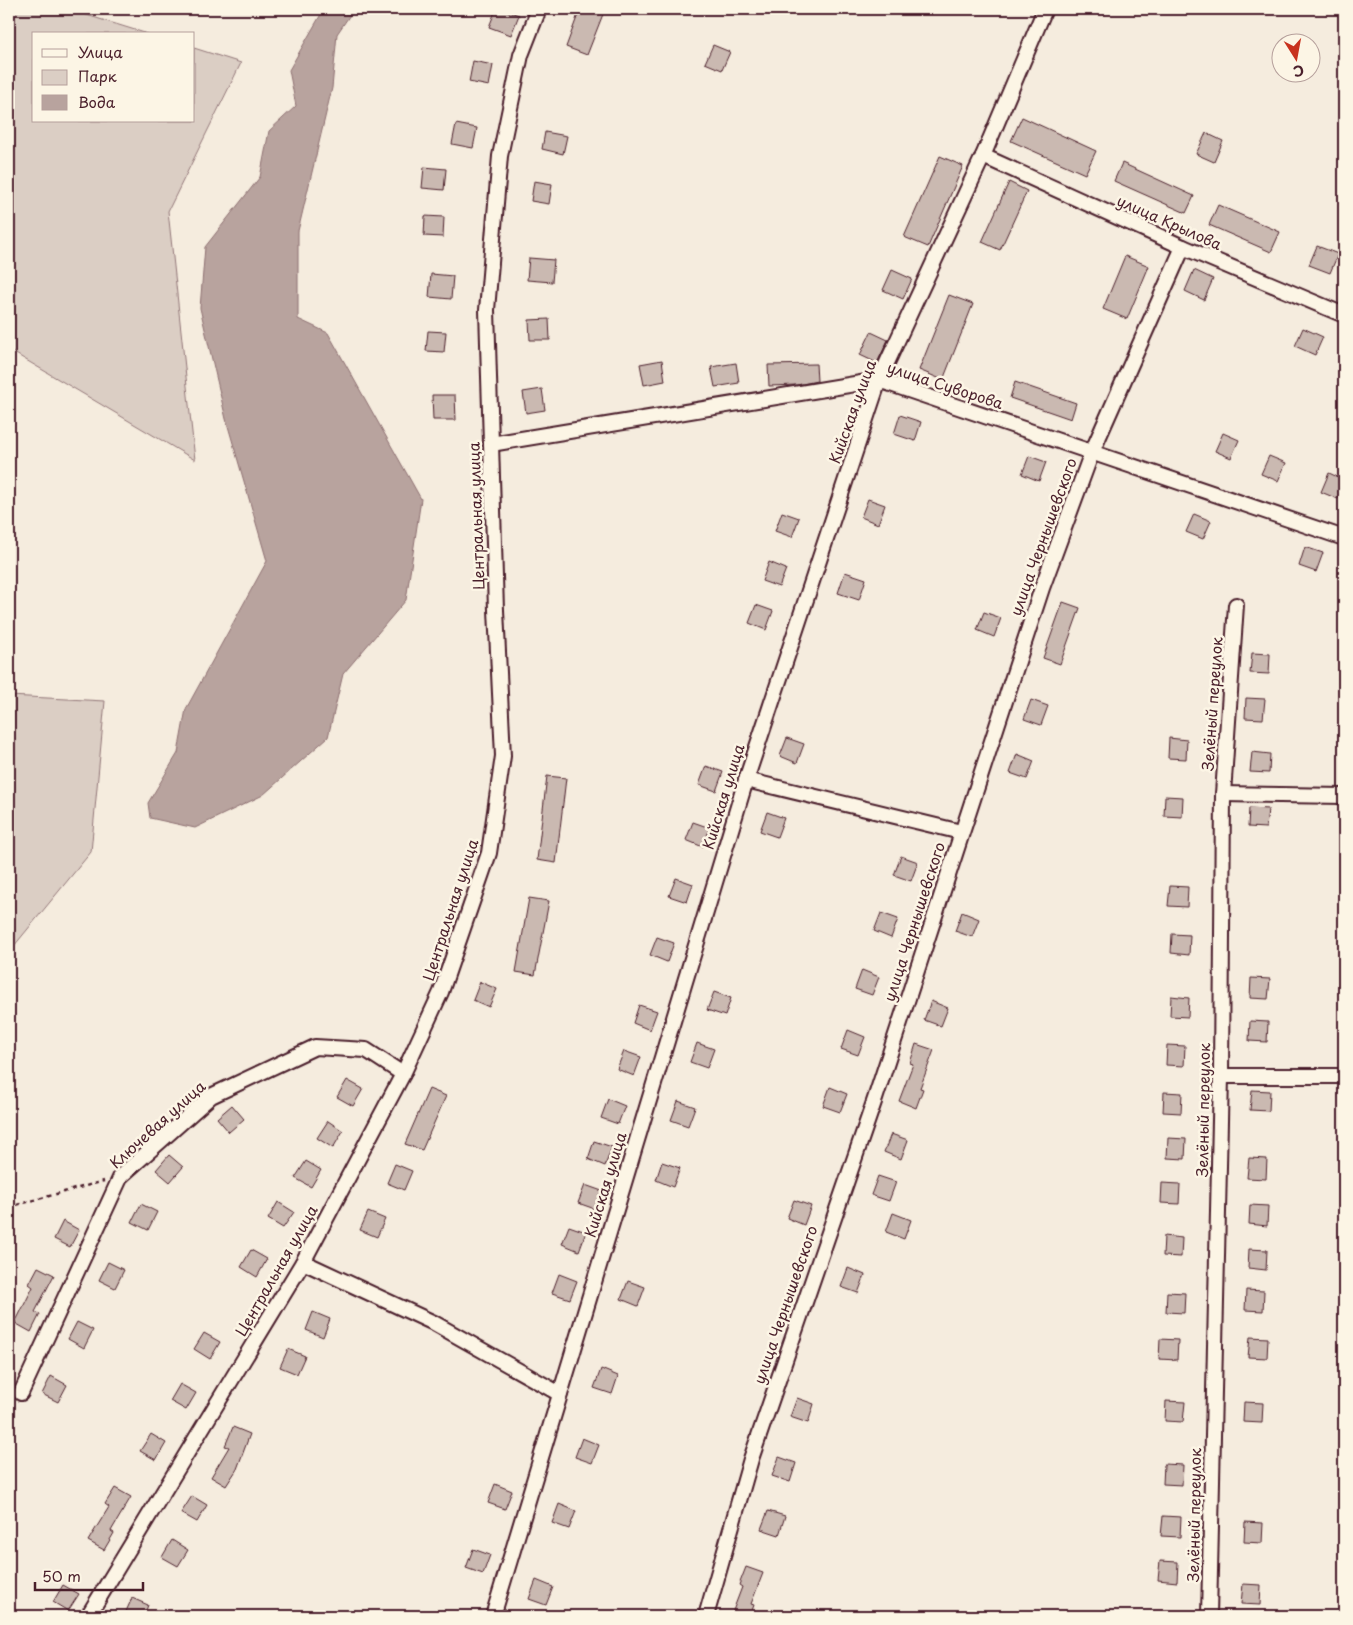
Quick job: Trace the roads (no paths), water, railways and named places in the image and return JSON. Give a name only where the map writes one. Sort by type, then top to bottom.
[{"type":"street","name":"Центральная улица","points":[[88,1616],[303,1262],[403,1074],[441,992],[490,853],[503,756],[496,610],[487,310],[500,156],[521,55],[539,9]]},
{"type":"street","name":"Кийская улица","points":[[493,1616],[746,780],[879,380],[983,156],[1045,9]]},
{"type":"street","name":"улица Крылова","points":[[983,156],[1182,247],[1344,315]]},
{"type":"street","name":"улица Чернышевского","points":[[706,1616],[751,1459],[875,1099],[1042,588],[1092,452],[1182,247]]},
{"type":"street","name":"улица Суворова","points":[[491,444],[879,380],[1344,538]]},
{"type":"street","name":"Зелёный переулок","points":[[1209,1616],[1221,1076],[1222,794],[1236,604]]},
{"type":"street","points":[[746,780],[962,832]]},
{"type":"street","points":[[1222,794],[1344,796]]},
{"type":"street","name":"Ключевая улица","points":[[21,1393],[120,1176],[211,1096],[315,1047],[366,1050],[403,1074]]},
{"type":"street","points":[[1221,1076],[1344,1076]]},
{"type":"street","points":[[303,1262],[434,1323],[560,1394]]},
{"type":"water","points":[[324,9],[354,9],[337,34],[332,88],[298,231],[298,319],[328,333],[421,499],[406,600],[343,674],[328,737],[263,795],[195,828],[150,818],[148,803],[178,753],[186,709],[267,561],[226,419],[200,308],[205,247],[260,177],[269,131],[296,106],[289,70]]}]
